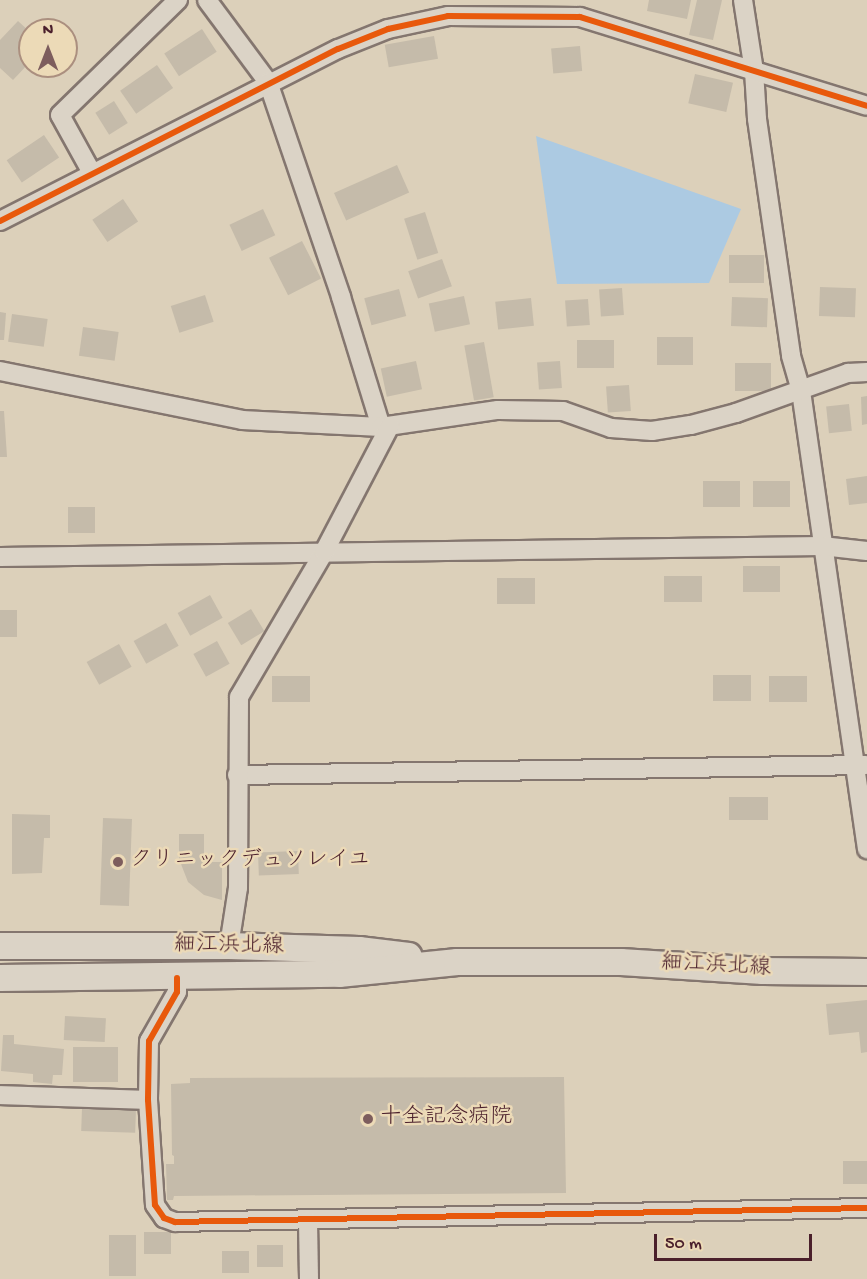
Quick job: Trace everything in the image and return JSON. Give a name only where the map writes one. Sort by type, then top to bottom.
[{"type":"main road","name":"細江浜北線","points":[[0,946],[229,946],[359,950],[457,962]]},
{"type":"main road","name":"細江浜北線","points":[[0,978],[177,978],[339,974],[457,962],[621,962],[763,971],[867,972]]},
{"type":"street","points":[[92,173],[60,115],[178,0]]},
{"type":"street","points":[[207,0],[268,82],[386,427],[324,552],[239,697],[238,888],[229,946]]},
{"type":"street","points":[[743,0],[754,70],[757,119],[791,356],[801,391],[822,546],[861,766],[867,849]]},
{"type":"street","points":[[0,221],[268,82],[338,49],[388,29],[448,16],[580,17],[867,106]]},
{"type":"street","points":[[0,371],[242,420],[386,427],[467,413],[563,411],[611,428],[652,431],[691,425],[736,413],[848,373],[867,372]]},
{"type":"street","points":[[0,557],[822,546],[867,551]]},
{"type":"street","points":[[237,776],[861,766]]},
{"type":"street","points":[[177,978],[177,992],[149,1041],[148,1100],[155,1205],[164,1218],[175,1222],[867,1208]]},
{"type":"street","points":[[0,1095],[148,1100]]},
{"type":"street","points":[[308,1221],[309,1279]]},
{"type":"water","points":[[536,136],[741,209],[709,283],[557,284]]},
{"type":"building","points":[[649,0],[691,0],[687,19],[647,11]]},
{"type":"building","points":[[697,0],[722,0],[713,40],[689,35]]},
{"type":"building","points":[[18,21],[18,75],[13,80],[0,68],[0,40]]},
{"type":"building","points":[[202,29],[217,52],[179,76],[164,54]]},
{"type":"building","points":[[434,36],[438,59],[389,67],[385,45]]},
{"type":"building","points":[[580,46],[582,71],[553,73],[551,49]]},
{"type":"building","points":[[157,65],[173,88],[136,114],[120,91]]},
{"type":"building","points":[[695,74],[733,83],[726,112],[688,103]]},
{"type":"building","points":[[114,101],[128,123],[109,135],[95,113]]},
{"type":"building","points":[[44,135],[59,157],[22,183],[7,160]]},
{"type":"building","points":[[397,165],[409,192],[346,220],[334,193]]},
{"type":"building","points":[[123,199],[138,221],[107,242],[92,220]]},
{"type":"building","points":[[263,209],[275,235],[242,251],[229,225]]},
{"type":"building","points":[[425,212],[438,253],[417,260],[404,219]]},
{"type":"building","points":[[302,241],[321,278],[288,295],[269,258]]},
{"type":"building","points":[[729,255],[764,255],[764,283],[729,283]]},
{"type":"building","points":[[442,259],[452,286],[418,299],[408,271]]},
{"type":"building","points":[[820,287],[856,288],[855,317],[819,316]]},
{"type":"building","points":[[622,288],[624,315],[601,317],[599,290]]},
{"type":"building","points":[[399,289],[406,316],[371,325],[364,298]]},
{"type":"building","points":[[205,295],[214,322],[179,333],[171,306]]},
{"type":"building","points":[[464,296],[470,324],[435,332],[429,303]]},
{"type":"building","points":[[732,297],[768,298],[767,327],[731,326]]},
{"type":"building","points":[[531,298],[534,326],[498,330],[495,302]]},
{"type":"building","points":[[588,299],[590,325],[567,327],[565,301]]},
{"type":"building","points":[[0,312],[6,313],[4,340],[0,340]]},
{"type":"building","points":[[12,314],[48,319],[44,347],[8,342]]},
{"type":"building","points":[[83,327],[119,332],[115,361],[79,356]]},
{"type":"building","points":[[657,337],[693,337],[693,365],[657,365]]},
{"type":"building","points":[[577,340],[614,340],[614,368],[577,368]]},
{"type":"building","points":[[484,342],[494,397],[474,401],[464,345]]},
{"type":"building","points":[[416,361],[422,389],[387,397],[381,368]]},
{"type":"building","points":[[560,361],[562,388],[539,390],[537,363]]},
{"type":"building","points":[[735,363],[771,363],[771,391],[735,391]]},
{"type":"building","points":[[629,385],[631,411],[608,413],[606,387]]},
{"type":"building","points":[[867,396],[867,424],[862,425],[861,397]]},
{"type":"building","points":[[849,404],[852,431],[829,433],[826,406]]},
{"type":"building","points":[[0,411],[4,411],[7,457],[0,457]]},
{"type":"building","points":[[867,476],[867,503],[849,505],[846,479]]},
{"type":"building","points":[[703,481],[740,481],[740,507],[703,507]]},
{"type":"building","points":[[753,481],[790,481],[790,507],[753,507]]},
{"type":"building","points":[[68,507],[95,507],[95,533],[68,533]]},
{"type":"building","points":[[743,566],[780,566],[780,592],[743,592]]},
{"type":"building","points":[[664,576],[702,576],[702,602],[664,602]]},
{"type":"building","points":[[497,578],[535,578],[535,604],[497,604]]},
{"type":"building","points":[[210,595],[223,618],[190,636],[178,613]]},
{"type":"building","points":[[251,609],[264,631],[241,645],[228,623]]},
{"type":"building","points":[[0,610],[17,610],[17,637],[0,637]]},
{"type":"building","points":[[166,623],[179,646],[146,664],[134,641]]},
{"type":"building","points":[[217,641],[230,664],[206,677],[193,654]]},
{"type":"building","points":[[119,644],[132,667],[99,685],[87,662]]},
{"type":"building","points":[[713,675],[751,675],[751,701],[713,701]]},
{"type":"building","points":[[272,676],[310,676],[310,702],[272,702]]},
{"type":"building","points":[[769,676],[807,676],[807,702],[769,702]]},
{"type":"building","points":[[729,797],[768,797],[768,820],[729,820]]},
{"type":"building","points":[[12,814],[50,815],[50,838],[44,838],[42,873],[12,874]]},
{"type":"building","name":"クリニックデュソレイユ","points":[[103,818],[132,819],[129,906],[100,905]]},
{"type":"building","points":[[179,834],[204,834],[204,862],[222,862],[222,900],[204,895],[188,882],[179,859]]},
{"type":"building","points":[[298,851],[299,874],[259,875],[258,852]]},
{"type":"building","points":[[867,1000],[867,1052],[861,1053],[859,1032],[829,1035],[826,1004]]},
{"type":"building","points":[[65,1016],[106,1018],[105,1042],[64,1040]]},
{"type":"building","points":[[3,1035],[14,1035],[14,1044],[64,1049],[62,1075],[53,1075],[52,1084],[33,1082],[33,1074],[1,1071]]},
{"type":"building","points":[[73,1047],[118,1047],[118,1082],[73,1082]]},
{"type":"building","name":"十全記念病院","points":[[564,1077],[566,1193],[174,1196],[173,1200],[167,1200],[166,1164],[174,1164],[171,1084],[190,1083],[190,1078]]},
{"type":"building","points":[[82,1108],[136,1110],[135,1133],[81,1131]]},
{"type":"building","points":[[843,1161],[867,1161],[867,1184],[843,1184]]},
{"type":"building","points":[[144,1232],[171,1232],[171,1254],[144,1254]]},
{"type":"building","points":[[109,1235],[136,1235],[136,1276],[109,1276]]},
{"type":"building","points":[[257,1245],[283,1245],[283,1267],[257,1267]]},
{"type":"building","points":[[222,1251],[249,1251],[249,1273],[222,1273]]},
{"type":"cycle path","points":[[0,221],[338,49],[388,29],[448,16],[580,17],[867,106]]},
{"type":"cycle path","points":[[177,978],[177,992],[149,1041],[148,1100],[155,1205],[164,1218],[175,1222],[867,1208]]},
{"type":"place","name":"クリニックデュソレイユ","points":[[118,862]]},
{"type":"place","name":"十全記念病院","points":[[368,1119]]}]
